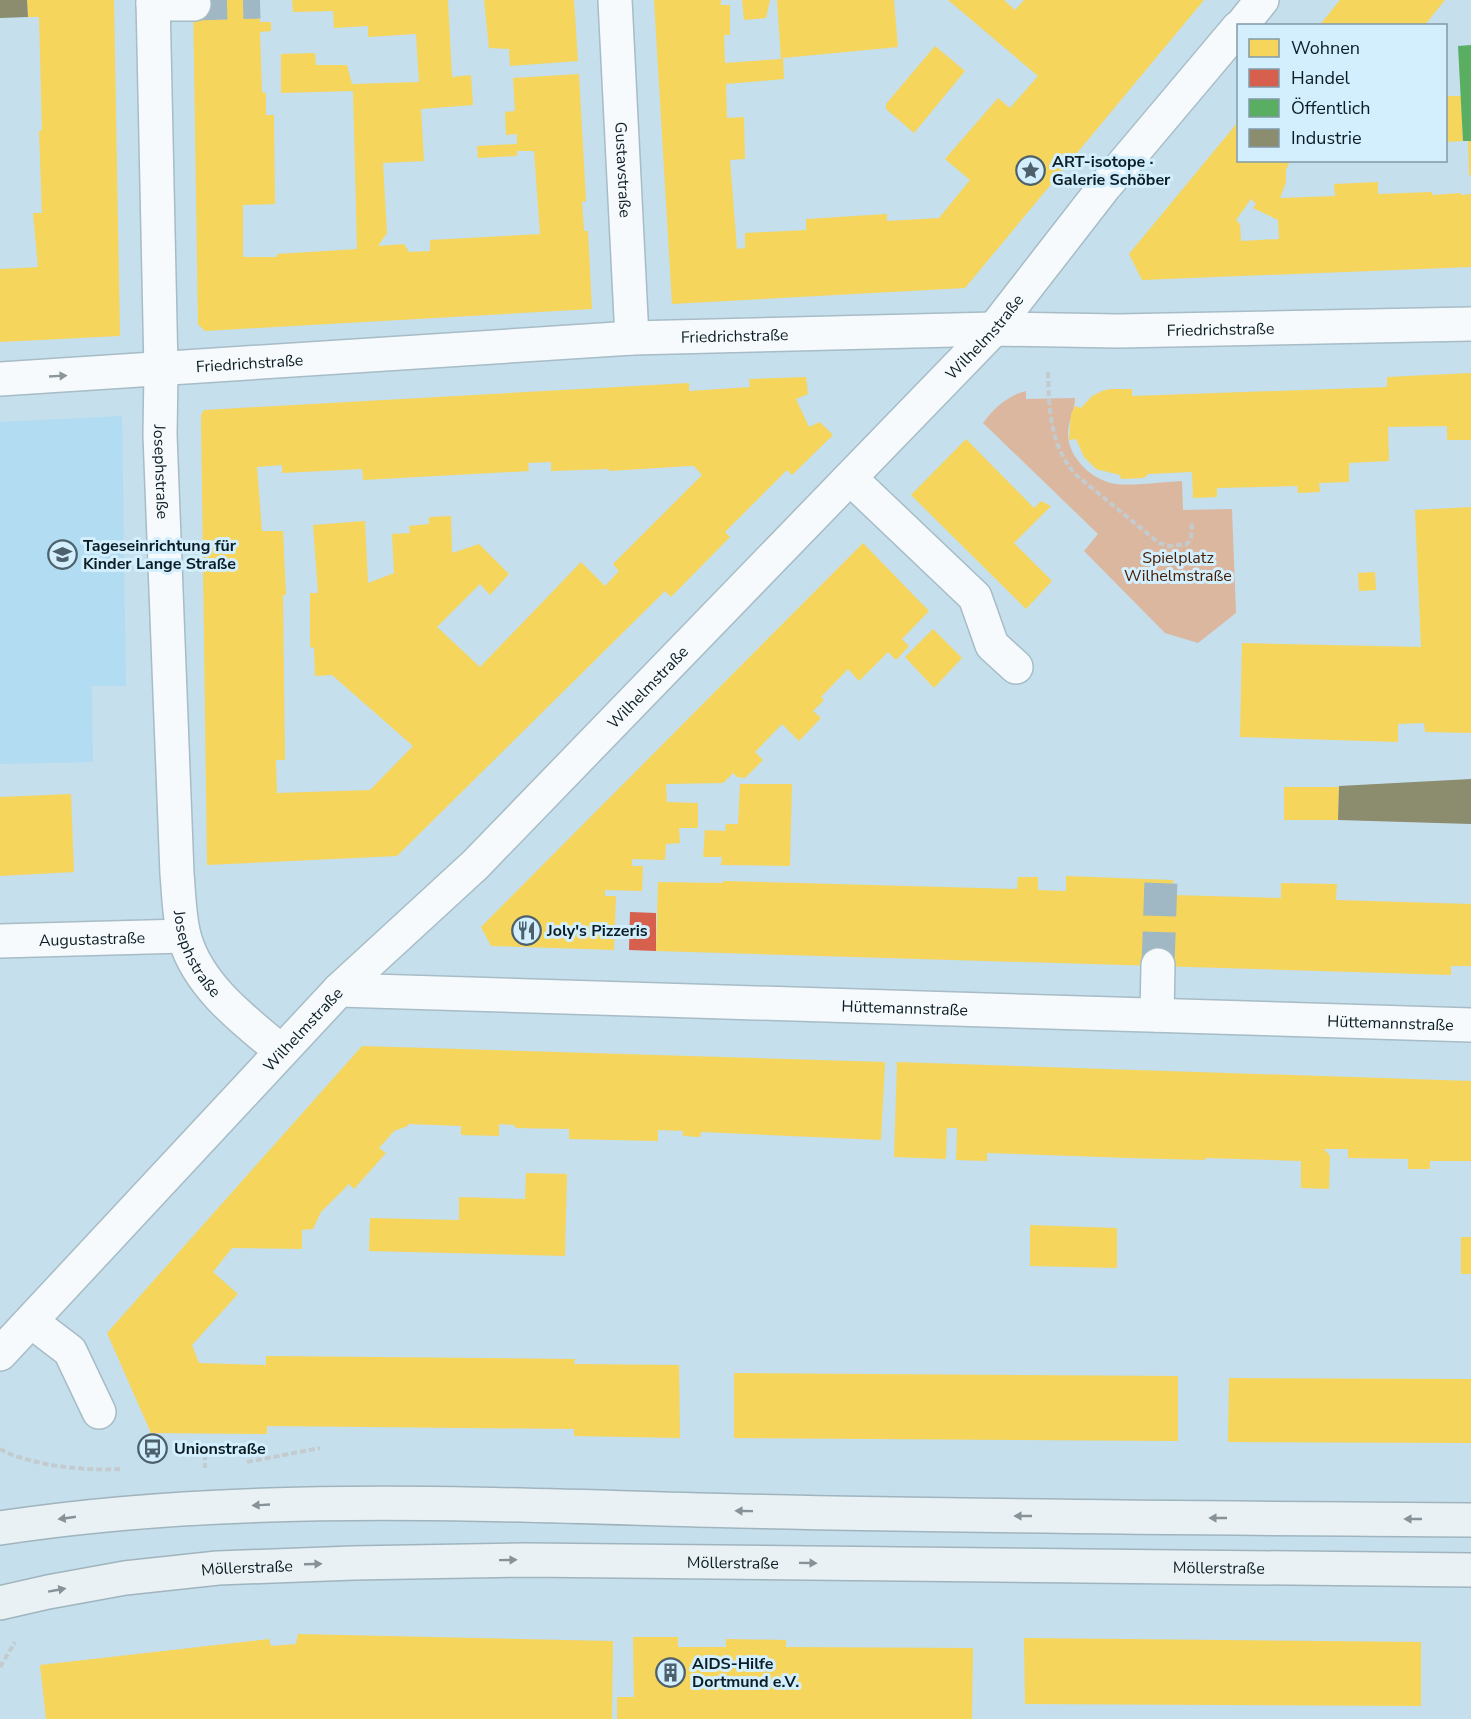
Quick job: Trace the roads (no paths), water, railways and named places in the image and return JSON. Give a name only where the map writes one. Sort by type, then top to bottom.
[{"type":"main road","points":[[0,1528],[72,1517],[292,1503],[438,1503],[915,1515],[1471,1520]]},
{"type":"main road","name":"Möllerstraße","points":[[0,1604],[48,1592],[125,1578],[218,1568],[353,1563],[526,1560],[1471,1570]]},
{"type":"street","name":"Gustavstraße","points":[[615,0],[633,339]]},
{"type":"street","name":"Wilhelmstraße","points":[[1242,24],[1262,0]]},
{"type":"street","points":[[153,2],[194,4]]},
{"type":"street","name":"Josephstraße","points":[[153,2],[161,370],[160,435],[177,874],[184,936],[192,958],[211,986],[248,1023],[281,1051]]},
{"type":"street","name":"Wilhelmstraße","points":[[0,1354],[339,990],[475,864],[994,329],[1105,186],[1237,31]]},
{"type":"street","name":"Friedrichstraße","points":[[0,379],[633,339],[994,329],[1142,330],[1471,324]]},
{"type":"street","points":[[849,478],[975,597],[992,645],[1016,668]]},
{"type":"street","name":"Augustastraße","points":[[0,941],[184,936]]},
{"type":"street","points":[[1157,1015],[1158,965]]},
{"type":"street","name":"Hüttemannstraße","points":[[339,990],[1471,1025]]},
{"type":"street","points":[[32,1322],[70,1351],[99,1412]]},
{"type":"tunnel","points":[[194,4],[260,2]]},
{"type":"tunnel","points":[[1158,965],[1161,879]]},
{"type":"place","name":"ART-isotope · Galerie Schöber","points":[[1031,170]]},
{"type":"place","name":"Tageseinrichtung für Kinder Lange Straße","points":[[62,554]]},
{"type":"place","name":"Joly's Pizzeris","points":[[526,930]]},
{"type":"place","name":"Unionstraße","points":[[153,1448]]},
{"type":"place","name":"AIDS-Hilfe Dortmund e.V.","points":[[671,1672]]},
{"type":"park label","name":"Spielplatz Wilhelmstraße","points":[[1178,566]]}]
